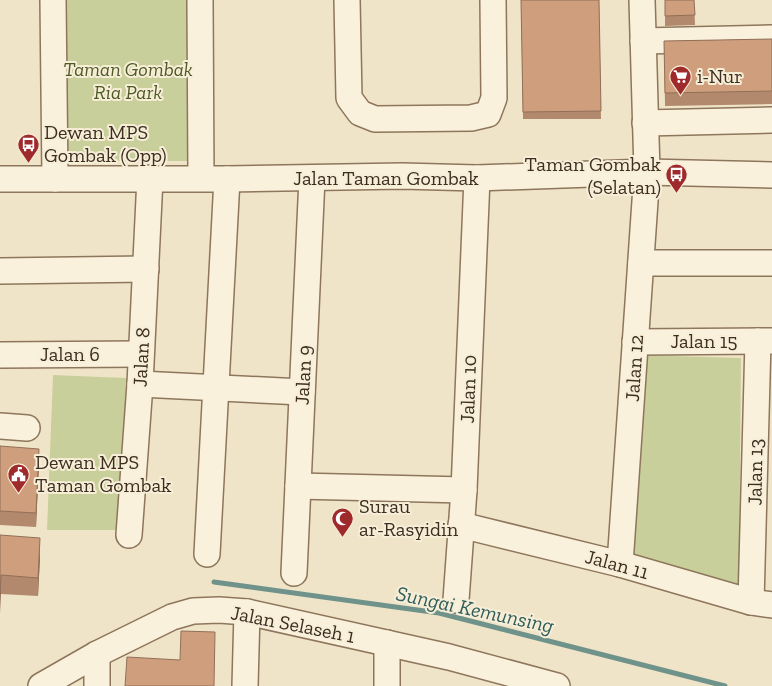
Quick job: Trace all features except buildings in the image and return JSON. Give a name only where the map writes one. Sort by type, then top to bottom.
[{"type":"street","points":[[52,0],[55,179]]},
{"type":"street","points":[[200,0],[201,178]]},
{"type":"street","points":[[347,0],[349,98],[360,113],[375,120],[471,118],[488,114],[494,98],[493,0]]},
{"type":"street","name":"Jalan 12","points":[[620,564],[647,172],[642,0]]},
{"type":"street","points":[[643,41],[772,38]]},
{"type":"street","points":[[645,123],[772,120]]},
{"type":"street","name":"Jalan Taman Gombak","points":[[0,179],[227,179],[402,176],[477,178],[647,172],[772,175]]},
{"type":"street","name":"Jalan 8","points":[[129,535],[140,384],[150,178]]},
{"type":"street","name":"Jalan 9","points":[[294,573],[312,178]]},
{"type":"street","name":"Jalan 10","points":[[456,600],[464,490],[477,178]]},
{"type":"street","points":[[207,554],[227,179]]},
{"type":"street","points":[[641,263],[772,263]]},
{"type":"street","points":[[0,271],[146,270]]},
{"type":"street","name":"Jalan 15","points":[[635,342],[765,341]]},
{"type":"street","name":"Jalan 13","points":[[762,604],[765,341]]},
{"type":"street","name":"Jalan 6","points":[[0,354],[140,354]]},
{"type":"street","points":[[140,384],[302,392]]},
{"type":"street","points":[[0,426],[27,428]]},
{"type":"street","points":[[298,486],[464,490]]},
{"type":"street","name":"Jalan 11","points":[[462,526],[620,564],[762,604]]},
{"type":"street","name":"Jalan Selaseh 1","points":[[41,686],[97,654],[179,615],[202,611],[247,612],[450,657],[522,681],[557,686]]},
{"type":"street","points":[[245,686],[247,612]]},
{"type":"street","points":[[387,643],[387,686]]},
{"type":"street","points":[[97,654],[97,686]]},
{"type":"green space","name":"Taman Gombak Ria Park","points":[[64,0],[191,0],[191,161],[66,161]]},
{"type":"green space","points":[[639,355],[741,358],[739,590],[632,558]]},
{"type":"green space","points":[[53,375],[126,378],[123,530],[47,530]]},
{"type":"waterway","name":"Sungai Kemunsing","points":[[214,582],[439,613],[725,686]]},
{"type":"place","name":"i-Nur","points":[[681,95]]},
{"type":"place","name":"Dewan MPS Gombak (Opp)","points":[[28,163]]},
{"type":"place","name":"Taman Gombak (Selatan)","points":[[677,194]]},
{"type":"place","name":"Dewan MPS Taman Gombak","points":[[19,493]]},
{"type":"place","name":"Surau ar-Rasyidin","points":[[343,537]]}]
